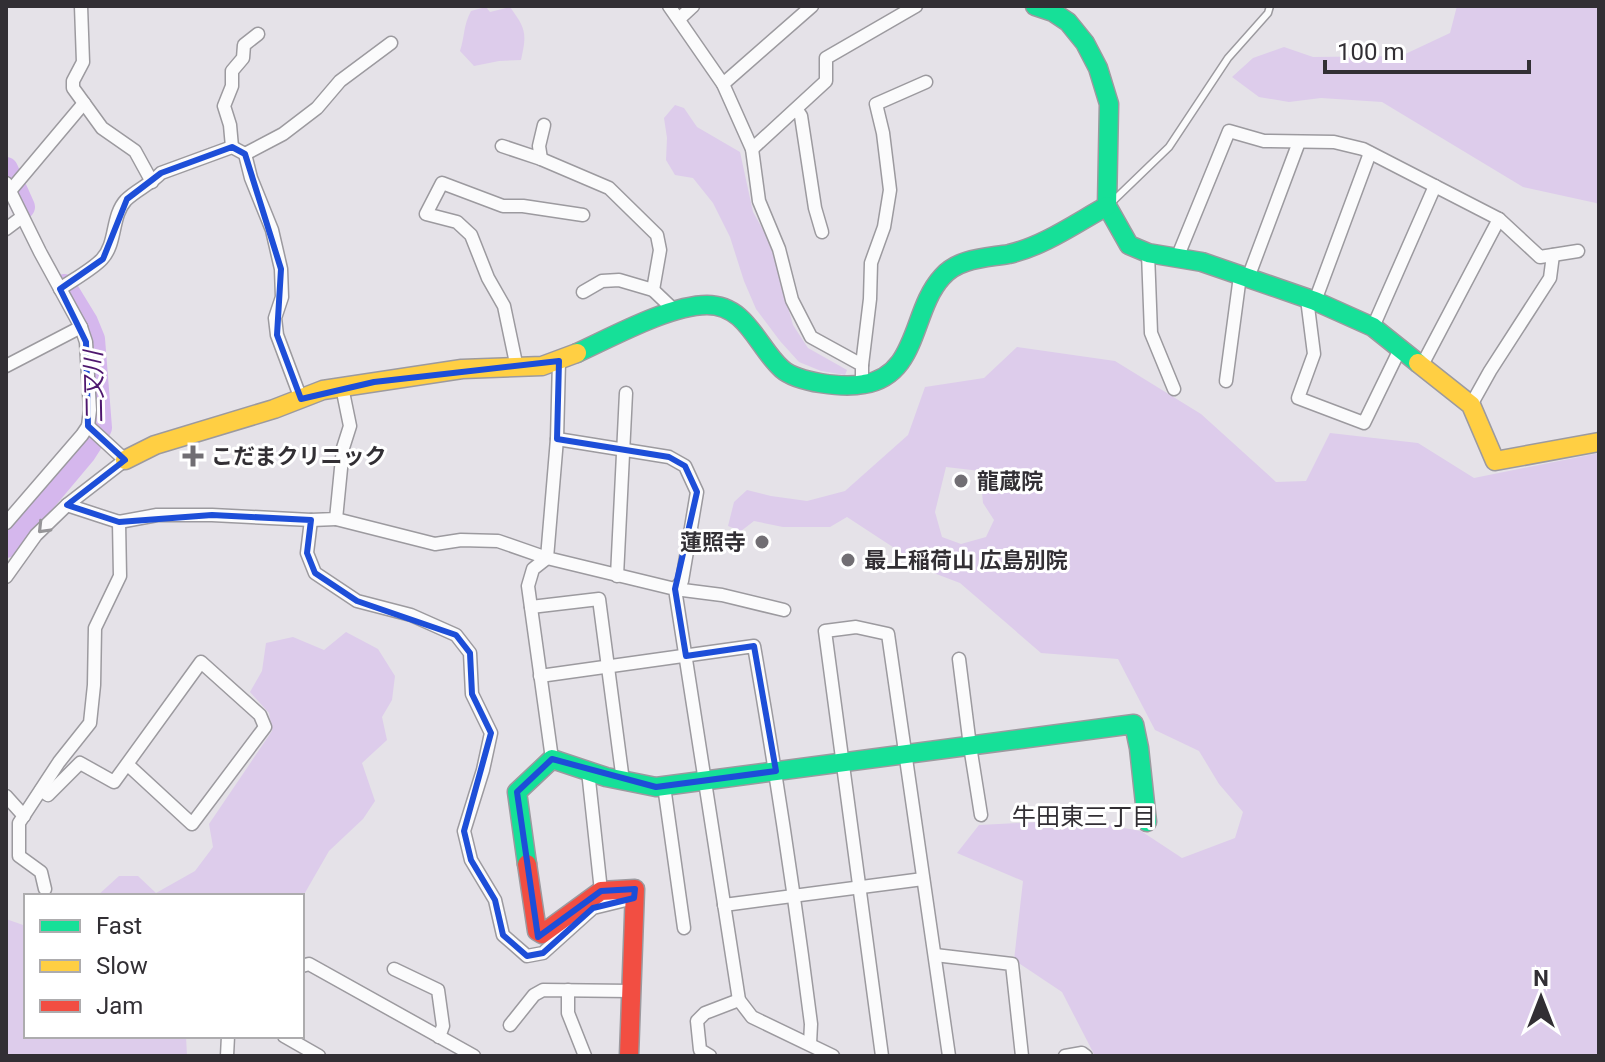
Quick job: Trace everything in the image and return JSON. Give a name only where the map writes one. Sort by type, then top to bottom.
[{"type":"street","points":[[81,6],[83,62],[73,81],[73,88],[102,128],[135,151],[152,182]]},
{"type":"street","points":[[669,6],[723,84],[752,149],[759,201],[779,249],[792,300],[811,337],[862,365]]},
{"type":"street","points":[[679,19],[693,6]]},
{"type":"street","points":[[723,84],[812,6]]},
{"type":"street","points":[[752,149],[826,81],[826,58],[916,6]]},
{"type":"street","points":[[1035,6],[1060,15],[1076,29],[1101,74],[1109,104],[1107,206],[1129,245],[1148,253],[1202,262],[1311,300],[1373,327],[1471,405],[1495,461],[1599,442]]},
{"type":"street","points":[[232,147],[224,106],[232,86],[232,71],[243,58],[244,45],[258,34]]},
{"type":"street","points":[[245,154],[283,134],[317,108],[340,81],[391,43]]},
{"type":"street","points":[[862,385],[871,263],[884,227],[890,190],[876,104],[926,82]]},
{"type":"street","points":[[6,523],[88,426],[86,342],[81,327],[8,187],[84,103]]},
{"type":"street","points":[[797,110],[801,116],[815,208],[822,232]]},
{"type":"street","points":[[541,159],[539,146],[544,125]]},
{"type":"street","points":[[1177,258],[1229,131],[1264,141],[1334,142],[1370,153],[1499,219],[1540,257],[1578,251]]},
{"type":"street","points":[[1226,381],[1244,277],[1299,142]]},
{"type":"street","points":[[502,146],[609,188],[657,235],[660,250],[653,290]]},
{"type":"street","points":[[60,289],[103,259],[119,211],[127,199],[161,173],[232,147],[245,154],[272,230],[281,269],[282,297],[275,318],[277,335],[301,399]]},
{"type":"street","points":[[1370,153],[1311,300],[1314,354],[1298,398],[1364,423],[1400,349]]},
{"type":"street","points":[[517,368],[504,306],[488,278],[471,235],[457,222],[426,214],[442,183],[503,206],[583,215]]},
{"type":"street","points":[[1373,327],[1435,186]]},
{"type":"street","points":[[6,577],[36,535],[67,505],[125,460],[155,445],[274,409],[323,390],[462,369],[542,366],[674,310],[693,305],[712,304],[729,309],[745,323],[779,366],[796,379],[862,385],[878,382],[895,369],[906,355],[932,290],[944,274],[963,263],[1025,250],[1107,206]]},
{"type":"street","points":[[6,229],[22,217]]},
{"type":"street","points":[[1421,367],[1499,219]]},
{"type":"street","points":[[1148,253],[1151,333],[1174,389]]},
{"type":"street","points":[[1471,405],[1550,278],[1553,255]]},
{"type":"street","points":[[583,292],[602,281],[619,280],[653,290],[674,310]]},
{"type":"street","points":[[6,366],[81,327]]},
{"type":"street","points":[[552,759],[528,586],[533,569],[547,558],[557,439],[559,361]]},
{"type":"street","points":[[336,519],[343,448],[350,426],[342,387]]},
{"type":"street","points":[[617,576],[626,393]]},
{"type":"street","points":[[88,426],[125,460]]},
{"type":"street","points":[[557,439],[669,457],[685,466],[697,492],[682,581],[675,589]]},
{"type":"street","points":[[67,505],[119,522],[157,515],[336,519],[435,544],[461,540],[498,541],[547,558],[617,576],[784,610]]},
{"type":"street","points":[[311,520],[307,553],[315,573],[357,601],[411,615],[456,635],[470,653],[472,694],[491,733],[464,831],[471,860],[495,900],[503,935],[527,956],[543,953],[593,908],[634,898]]},
{"type":"street","points":[[45,889],[41,872],[19,856],[19,823],[59,762],[90,723],[95,628],[120,576],[119,522]]},
{"type":"street","points":[[675,589],[739,1000],[752,1017],[833,1056]]},
{"type":"street","points":[[531,607],[599,599],[623,781]]},
{"type":"street","points":[[882,1056],[825,631],[856,627],[888,634],[949,1056]]},
{"type":"street","points":[[540,676],[754,646],[794,896],[811,1024],[810,1044]]},
{"type":"street","points":[[959,659],[981,815]]},
{"type":"street","points":[[41,790],[48,795],[80,763],[114,782],[127,764],[201,662],[260,715],[265,727],[192,824],[127,764]]},
{"type":"street","points":[[552,759],[623,781],[656,787],[1134,724],[1147,822]]},
{"type":"street","points":[[552,759],[517,792],[537,931],[542,934],[601,891],[635,889],[629,1056]]},
{"type":"street","points":[[588,771],[601,891]]},
{"type":"street","points":[[664,786],[684,928]]},
{"type":"street","points":[[6,796],[24,816]]},
{"type":"street","points":[[724,905],[923,879]]},
{"type":"street","points":[[935,955],[1012,964],[1022,1056]]},
{"type":"street","points":[[304,965],[309,964],[474,1056]]},
{"type":"street","points":[[394,969],[438,990],[443,1026],[439,1037]]},
{"type":"street","points":[[510,1025],[534,995],[543,990],[631,991]]},
{"type":"street","points":[[568,990],[568,1013],[585,1056]]},
{"type":"street","points":[[710,1056],[700,1050],[697,1021],[705,1013],[739,1000]]},
{"type":"street","points":[[288,1038],[319,1056]]},
{"type":"street","points":[[1065,1056],[1082,1053],[1086,1056]]},
{"type":"lane","points":[[1107,206],[1169,147],[1228,58],[1268,13],[1270,6]]},
{"type":"highlighted area","points":[[232,147],[245,154],[281,269],[277,335],[301,399],[374,382],[559,361],[557,439],[669,457],[685,466],[697,492],[675,589],[686,656],[754,646],[776,771],[656,787],[552,759],[517,792],[538,937],[601,891],[635,889],[634,898],[593,908],[543,953],[527,956],[503,935],[495,900],[471,860],[464,831],[491,733],[472,694],[470,653],[456,635],[357,601],[315,573],[307,553],[311,520],[212,515],[119,522],[67,505],[125,460],[88,426],[86,342],[60,289],[103,259],[127,199],[161,173]]},
{"type":"shaded area","points":[[1457,6],[1599,6],[1599,205],[1523,187],[1382,102],[1321,98],[1289,102],[1259,97],[1232,77],[1253,58],[1284,47],[1313,57],[1401,56],[1450,33]]},
{"type":"shaded area","points":[[486,7],[490,12],[510,7],[515,14],[524,32],[521,60],[474,66],[460,51],[471,11]]},
{"type":"shaded area","points":[[675,105],[684,108],[697,127],[740,152],[753,212],[773,254],[793,325],[808,348],[847,370],[845,375],[821,371],[799,362],[756,309],[730,237],[713,203],[693,178],[675,175],[666,160],[664,118]]},
{"type":"shaded area","points":[[1017,347],[1115,361],[1201,414],[1276,482],[1306,481],[1330,433],[1418,443],[1474,478],[1599,453],[1599,1056],[1095,1056],[1062,992],[1014,960],[1023,881],[957,853],[979,825],[1078,820],[1141,831],[1182,858],[1235,838],[1243,812],[1219,784],[1199,751],[1155,730],[1118,659],[1041,653],[960,583],[931,572],[847,517],[830,527],[783,527],[754,521],[741,531],[728,526],[734,502],[747,490],[807,501],[845,491],[908,435],[925,387],[984,378]],"holes":[[[946,467],[980,471],[983,503],[994,520],[986,537],[961,544],[942,537],[935,512]]]},
{"type":"shaded area","points":[[346,632],[378,649],[395,676],[392,700],[382,717],[387,740],[362,763],[375,801],[363,819],[329,851],[304,895],[99,894],[119,876],[138,876],[156,893],[195,871],[213,847],[209,824],[272,731],[269,713],[250,692],[262,671],[266,643],[293,637],[324,650]]},
{"type":"shaded area","points":[[6,919],[24,925],[24,1038],[186,1038],[187,1056],[6,1056]]},
{"type":"waterway","name":"二又川","points":[[6,169],[23,207]]},
{"type":"waterway","name":"二又川","points":[[6,546],[84,453],[100,428],[93,339],[64,286]]},
{"type":"traffic: fast","points":[[1035,6],[1053,12],[1068,22],[1085,43],[1098,68],[1109,104],[1107,206],[1129,245],[1148,253],[1202,262],[1315,301],[1373,327],[1418,363]]},
{"type":"traffic: fast","points":[[577,353],[659,316],[707,305],[721,307],[742,319],[773,360],[789,374],[822,383],[864,384],[882,378],[905,355],[932,291],[949,271],[973,260],[1035,246],[1107,206]]},
{"type":"traffic: fast","points":[[527,864],[517,792],[552,759],[606,777],[656,787],[1134,724],[1147,822]]},
{"type":"traffic: slow","points":[[125,460],[155,445],[274,409],[323,390],[462,369],[542,366],[577,353]]},
{"type":"traffic: slow","points":[[1418,363],[1471,405],[1495,461],[1599,442]]},
{"type":"traffic: jam","points":[[527,864],[537,931],[542,934],[601,891],[635,889],[629,1056]]},
{"type":"place","name":"こだまクリニック","points":[[193,456]]},
{"type":"place","name":"龍蔵院","points":[[961,481]]},
{"type":"place","name":"蓮照寺","points":[[762,542]]},
{"type":"place","name":"最上稲荷山 広島別院","points":[[848,560]]},
{"type":"district","name":"牛田東三丁目","points":[[1084,817]]}]
